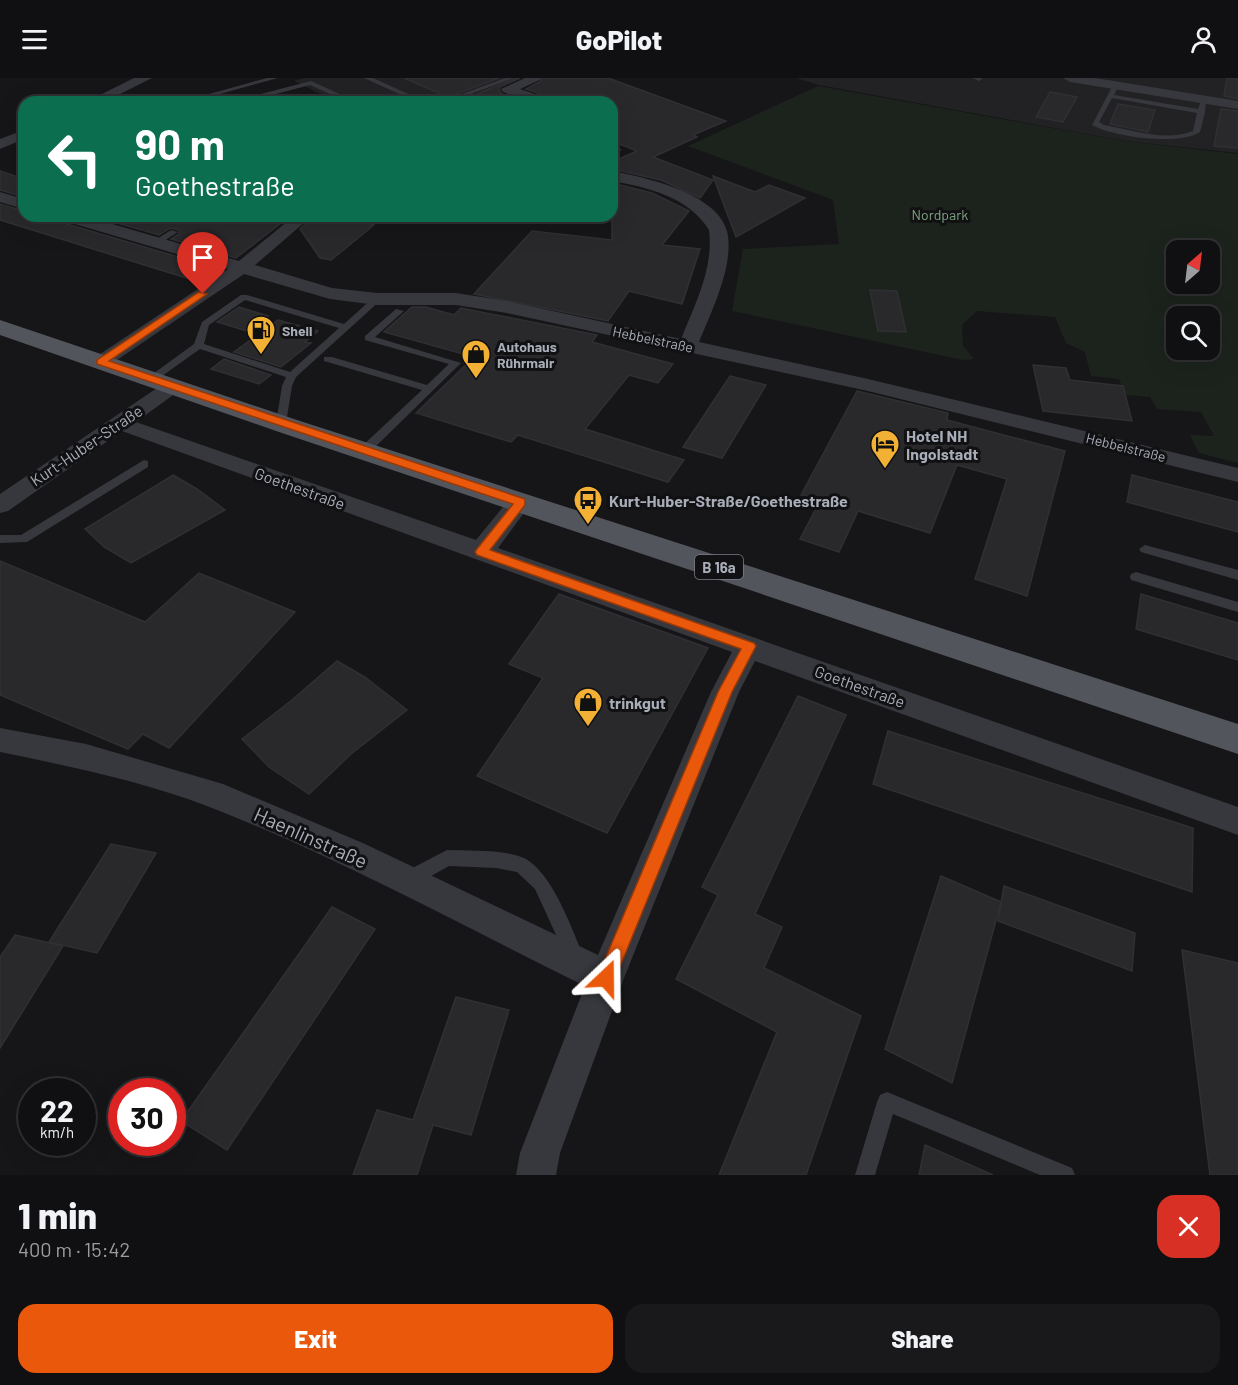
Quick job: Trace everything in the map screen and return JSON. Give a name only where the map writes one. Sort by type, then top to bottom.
[{"type":"main road","name":"B 16a","points":[[0,327],[364,451],[1238,739]]},
{"type":"street","points":[[106,96],[145,78]]},
{"type":"street","points":[[527,96],[508,89],[537,78]]},
{"type":"street","points":[[1070,78],[1113,91],[1144,90],[1203,106],[1238,105]]},
{"type":"street","points":[[1144,90],[1156,78]]},
{"type":"street","points":[[510,96],[518,93]]},
{"type":"street","points":[[0,145],[18,137]]},
{"type":"street","points":[[618,177],[662,187],[702,208],[718,229],[718,257],[706,299],[687,346]]},
{"type":"street","points":[[0,196],[18,202]]},
{"type":"street","name":"Hebbelstraße","points":[[91,222],[330,293],[377,299],[456,299],[487,304],[868,385],[1238,475]]},
{"type":"street","points":[[101,362],[242,267],[297,222]]},
{"type":"street","name":"Kurt-Huber-Straße","points":[[0,505],[119,423],[162,383]]},
{"type":"street","name":"Goethestraße","points":[[119,423],[1238,820]]},
{"type":"street","points":[[481,552],[520,502]]},
{"type":"street","points":[[536,1175],[540,1153],[592,971],[749,646]]},
{"type":"street","name":"Haenlinstraße","points":[[0,740],[86,756],[212,794],[286,824],[592,971]]},
{"type":"lane","points":[[206,96],[275,78]]},
{"type":"lane","points":[[367,78],[409,96]]},
{"type":"lane","points":[[460,96],[510,78]]},
{"type":"lane","points":[[261,96],[311,83],[340,96]]},
{"type":"lane","points":[[1113,91],[1203,106],[1196,132],[1190,136],[1175,138],[1102,127],[1095,123],[1113,91]]},
{"type":"lane","points":[[156,242],[174,232]]},
{"type":"lane","points":[[162,383],[199,345],[205,324],[244,297],[344,327]]},
{"type":"lane","points":[[281,423],[284,400],[292,376],[377,299]]},
{"type":"lane","points":[[364,451],[456,363],[368,338],[399,311]]},
{"type":"lane","points":[[199,345],[292,376]]},
{"type":"lane","points":[[328,359],[429,389]]},
{"type":"lane","points":[[0,539],[23,539],[144,464]]},
{"type":"lane","points":[[1145,549],[1238,575]]},
{"type":"lane","points":[[1136,577],[1238,607]]},
{"type":"lane","points":[[405,881],[447,858],[496,860],[521,865],[541,883],[592,971]]},
{"type":"lane","points":[[865,1175],[887,1102],[1065,1175]]},
{"type":"shaded area","points":[[304,78],[510,78],[466,96],[325,96],[294,81]]},
{"type":"shaded area","points":[[796,78],[1238,78],[1238,153],[1126,141],[819,85]]},
{"type":"green space","name":"Nordpark","points":[[818,86],[1124,141],[1238,154],[1238,463],[1199,453],[1190,435],[1214,436],[1201,412],[1157,409],[1150,397],[1125,395],[1119,379],[1091,376],[1085,352],[1066,343],[1055,317],[977,311],[962,325],[963,346],[974,359],[963,360],[732,311],[743,249],[839,244],[833,200],[688,146]]},
{"type":"building","points":[[404,78],[499,78],[451,96]]},
{"type":"building","points":[[520,78],[500,87],[502,94],[508,96],[471,96]]},
{"type":"building","points":[[546,78],[608,78],[726,121],[693,135],[697,137],[653,157],[713,180],[700,198],[661,180],[618,170],[618,159],[637,151],[618,143],[618,96],[547,96],[526,89]]},
{"type":"building","points":[[1227,78],[1238,79],[1238,99],[1224,96]]},
{"type":"building","points":[[1050,92],[1077,97],[1063,122],[1036,117]]},
{"type":"building","points":[[1118,104],[1155,110],[1148,132],[1110,124]]},
{"type":"building","points":[[1221,109],[1238,111],[1238,148],[1214,146]]},
{"type":"building","points":[[0,171],[18,177],[18,195],[0,190]]},
{"type":"building","points":[[713,176],[755,192],[769,185],[805,198],[736,237]]},
{"type":"building","points":[[618,184],[652,193],[689,211],[662,245],[700,249],[682,304],[629,291],[608,321],[474,294],[532,231],[612,240],[612,222],[618,222]]},
{"type":"building","points":[[0,204],[18,209],[18,222],[60,222],[219,269],[199,282],[0,220]]},
{"type":"building","points":[[114,222],[282,222],[236,258],[171,239],[179,234],[179,230],[170,228],[159,235]]},
{"type":"building","points":[[308,222],[360,222],[374,225],[331,260],[320,258],[300,229]]},
{"type":"building","points":[[870,290],[897,291],[906,332],[878,331]]},
{"type":"building","points":[[239,307],[268,316],[247,331],[217,322]]},
{"type":"building","points":[[412,307],[426,307],[454,315],[461,308],[597,335],[592,342],[673,364],[658,383],[629,375],[585,429],[684,460],[668,482],[518,435],[511,442],[416,413],[474,357],[384,332]]},
{"type":"building","points":[[278,320],[318,331],[305,342],[311,343],[281,367],[234,352]]},
{"type":"building","points":[[224,359],[271,375],[259,384],[211,369]]},
{"type":"building","points":[[1033,365],[1066,368],[1070,380],[1123,386],[1132,421],[1043,411]]},
{"type":"building","points":[[730,376],[766,385],[722,458],[683,447]]},
{"type":"building","name":"Hotel NH Ingolstadt","points":[[857,391],[948,413],[947,420],[1065,451],[1027,596],[975,579],[1007,479],[957,465],[930,533],[858,511],[839,552],[800,539],[820,501],[801,495]]},
{"type":"building","points":[[173,475],[225,510],[131,563],[104,547],[85,529]]},
{"type":"building","points":[[1132,475],[1238,502],[1238,532],[1127,502]]},
{"type":"building","points":[[0,561],[145,622],[199,573],[295,612],[169,748],[143,734],[128,749],[0,695]]},
{"type":"building","name":"trinkgut","points":[[559,594],[708,648],[607,833],[477,776],[543,678],[509,664]]},
{"type":"building","points":[[1141,594],[1238,623],[1238,660],[1136,629]]},
{"type":"building","points":[[337,661],[365,677],[407,710],[351,754],[309,794],[269,767],[242,739]]},
{"type":"building","points":[[798,696],[846,715],[755,914],[782,927],[764,968],[861,1016],[806,1175],[719,1175],[777,1032],[676,979],[718,895],[702,887]]},
{"type":"building","points":[[888,731],[1193,828],[1192,892],[873,784]]},
{"type":"building","points":[[111,844],[156,853],[97,953],[49,942]]},
{"type":"building","points":[[941,876],[1001,902],[952,1083],[885,1049]]},
{"type":"building","points":[[1004,886],[1135,933],[1132,971],[998,921]]},
{"type":"building","points":[[332,907],[375,929],[227,1150],[186,1124],[186,1114]]},
{"type":"building","points":[[15,935],[63,946],[0,1048],[0,957]]},
{"type":"building","points":[[1182,950],[1238,963],[1238,1175],[1210,1175]]},
{"type":"building","points":[[456,997],[509,1010],[471,1135],[433,1125],[417,1175],[353,1175],[377,1110],[413,1120]]},
{"type":"building","points":[[925,1145],[993,1175],[919,1175]]},
{"type":"place","name":"Shell","points":[[261,356]]},
{"type":"place","name":"Autohaus Rührmair","points":[[476,380]]},
{"type":"place","name":"Hotel NH Ingolstadt","points":[[885,470]]},
{"type":"place","name":"Kurt-Huber-Straße/Goethestraße","points":[[588,526]]},
{"type":"place","name":"trinkgut","points":[[588,728]]},
{"type":"route","points":[[203,294],[101,362],[520,502],[481,552],[749,646],[725,692],[606,978]]}]
